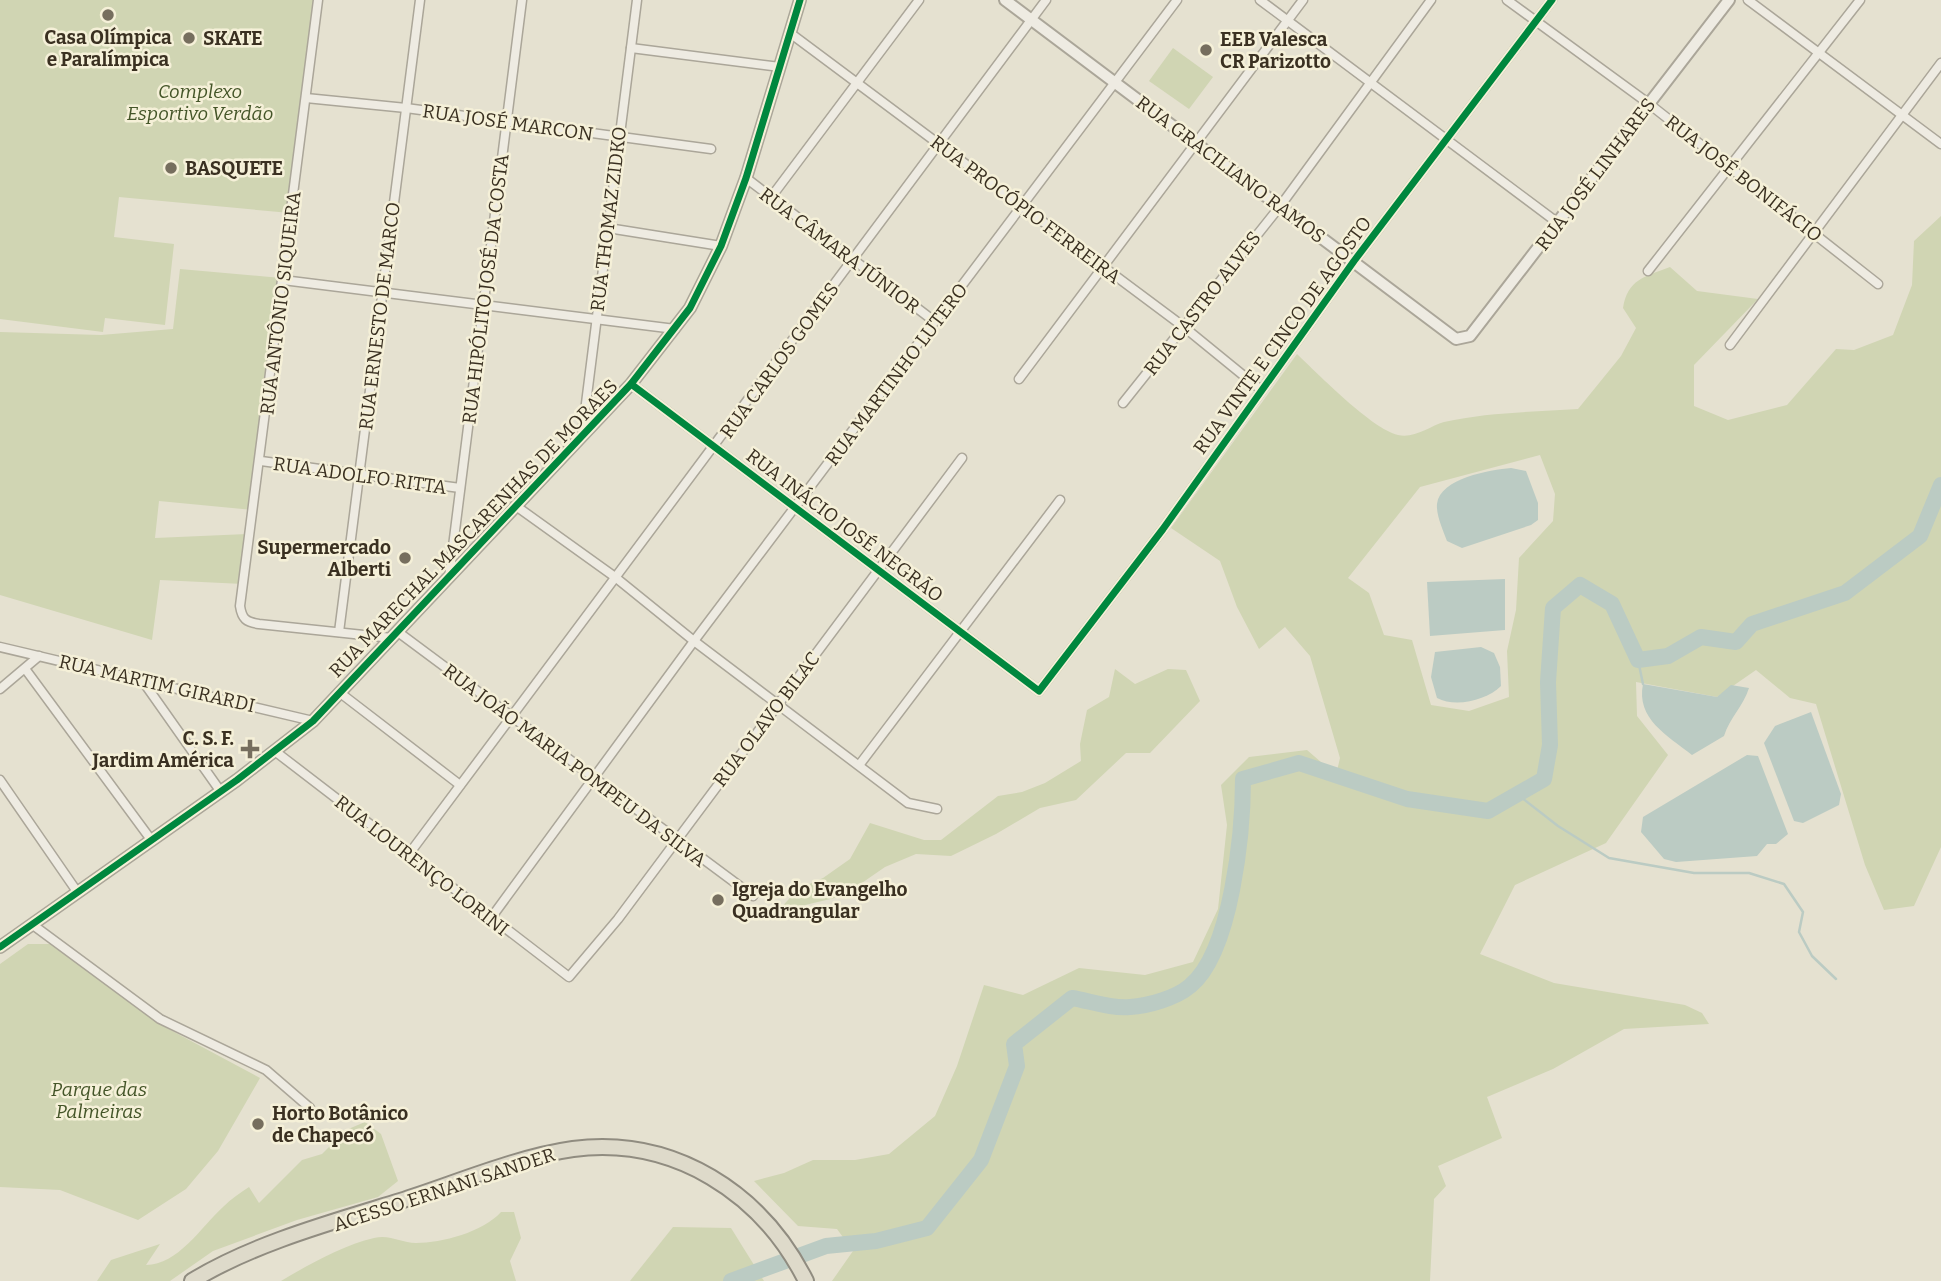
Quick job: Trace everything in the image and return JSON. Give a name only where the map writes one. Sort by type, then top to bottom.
[{"type":"highway","name":"ACESSO ERNANI SANDER","points":[[192,1281],[233,1258],[385,1206],[571,1149],[639,1150],[680,1161],[704,1171],[731,1189],[771,1226],[806,1281]]},
{"type":"street","name":"RUA ANTÔNIO SIQUEIRA","points":[[318,0],[261,461],[240,606],[242,616],[248,622],[339,632]]},
{"type":"street","name":"RUA ERNESTO DE MARCO","points":[[339,632],[420,0]]},
{"type":"street","name":"RUA HIPÓLITO JOSÉ DA COSTA","points":[[449,578],[522,0]]},
{"type":"street","name":"RUA THOMAZ ZIDKO","points":[[582,438],[595,319],[638,0]]},
{"type":"street","name":"RUA MARECHAL MASCARENHAS DE MORAES","points":[[2,941],[33,925],[221,792],[276,752],[313,720],[631,384],[690,308],[721,246],[746,178],[800,0]]},
{"type":"street","points":[[772,196],[919,0]]},
{"type":"street","name":"RUA GRACILIANO RAMOS","points":[[1005,0],[1456,339]]},
{"type":"street","name":"RUA CARLOS GOMES","points":[[409,854],[1046,0]]},
{"type":"street","name":"RUA MARTINHO LUTERO","points":[[492,918],[694,640],[1177,0]]},
{"type":"street","points":[[1261,0],[1558,223]]},
{"type":"street","points":[[1019,379],[1303,0]]},
{"type":"street","name":"RUA CASTRO ALVES","points":[[1123,403],[1280,205],[1431,0]]},
{"type":"street","name":"RUA JOSÉ BONIFÁCIO","points":[[1507,0],[1648,103],[1878,284]]},
{"type":"street","name":"RUA VINTE E CINCO DE AGOSTO","points":[[1039,691],[1163,529],[1260,389],[1354,261],[1552,0]]},
{"type":"street","name":"RUA JOSÉ LINHARES","points":[[1456,339],[1470,336],[1729,0]]},
{"type":"street","points":[[1748,0],[1941,144]]},
{"type":"street","points":[[1648,271],[1860,0]]},
{"type":"street","name":"RUA PROCÓPIO FERREIRA","points":[[790,33],[1184,327],[1260,389]]},
{"type":"street","points":[[631,48],[780,67]]},
{"type":"street","points":[[1730,345],[1941,63]]},
{"type":"street","name":"RUA JOSÉ MARCON","points":[[306,98],[406,108],[711,149]]},
{"type":"street","name":"RUA CÂMARA JÚNIOR","points":[[746,178],[934,321]]},
{"type":"street","points":[[608,228],[721,246]]},
{"type":"street","points":[[283,280],[675,329]]},
{"type":"street","name":"RUA INÁCIO JOSÉ NEGRÃO","points":[[631,384],[1039,691]]},
{"type":"street","name":"RUA OLAVO BILAC","points":[[569,977],[618,919],[962,458]]},
{"type":"street","name":"RUA ADOLFO RITTA","points":[[261,461],[460,488]]},
{"type":"street","points":[[860,764],[1060,500]]},
{"type":"street","points":[[516,506],[615,577],[908,803],[937,809]]},
{"type":"street","points":[[339,632],[395,635]]},
{"type":"street","name":"RUA JOÃO MARIA POMPEU DA SILVA","points":[[395,635],[594,777],[753,896]]},
{"type":"street","name":"RUA MARTIM GIRARDI","points":[[0,647],[313,720]]},
{"type":"street","points":[[0,689],[26,670],[39,656]]},
{"type":"street","points":[[26,670],[152,841]]},
{"type":"street","points":[[142,680],[221,792]]},
{"type":"street","points":[[339,692],[460,785]]},
{"type":"street","name":"RUA LOURENÇO LORINI","points":[[276,752],[569,977]]},
{"type":"street","points":[[0,780],[78,893]]},
{"type":"street","points":[[33,925],[160,1019],[266,1070],[310,1108]]},
{"type":"green space","name":"Complexo Esportivo Verdão","points":[[0,0],[316,0],[290,213],[119,197],[114,237],[174,244],[165,325],[105,318],[103,332],[0,319]]},
{"type":"green space","points":[[1173,48],[1213,77],[1189,109],[1149,81]]},
{"type":"green space","points":[[1941,216],[1941,847],[1914,906],[1884,910],[1865,865],[1816,704],[1790,698],[1756,670],[1717,697],[1636,682],[1637,716],[1668,755],[1606,843],[1515,885],[1480,954],[1554,983],[1685,1005],[1702,1013],[1709,1024],[1624,1029],[1553,1069],[1487,1097],[1502,1138],[1438,1166],[1446,1186],[1434,1199],[1430,1281],[832,1281],[853,1251],[837,1229],[798,1226],[754,1181],[784,1173],[813,1160],[855,1160],[889,1154],[935,1116],[957,1066],[984,985],[1023,995],[1079,968],[1145,975],[1193,962],[1218,909],[1227,825],[1221,785],[1249,757],[1307,750],[1336,775],[1340,758],[1310,656],[1285,627],[1259,649],[1237,607],[1220,561],[1171,528],[1297,354],[1360,412],[1387,431],[1398,435],[1410,435],[1444,422],[1477,416],[1578,409],[1621,356],[1636,328],[1623,308],[1629,291],[1639,280],[1670,267],[1697,291],[1758,299],[1694,365],[1694,406],[1728,420],[1787,405],[1836,349],[1854,350],[1893,335],[1912,285],[1914,241]],"holes":[[[1540,455],[1555,494],[1553,521],[1519,558],[1516,610],[1507,651],[1509,697],[1469,711],[1431,705],[1412,640],[1384,635],[1369,593],[1348,578],[1420,487]]]},
{"type":"green space","points":[[180,269],[281,278],[253,510],[159,501],[155,538],[247,534],[243,584],[160,580],[152,640],[0,595],[0,332],[101,335],[173,329]]},
{"type":"green space","points":[[1115,669],[1135,684],[1168,669],[1186,670],[1200,701],[1150,753],[1126,753],[1076,800],[1040,808],[951,856],[916,854],[885,867],[843,896],[801,906],[785,914],[778,911],[798,889],[823,878],[850,859],[870,823],[924,840],[941,840],[998,796],[1022,792],[1045,783],[1081,761],[1080,744],[1087,710],[1109,697]]},
{"type":"green space","name":"Parque das Palmeiras","points":[[28,944],[50,944],[163,1026],[260,1078],[218,1151],[186,1189],[138,1220],[60,1190],[0,1187],[0,964]]},
{"type":"green space","points":[[365,1122],[381,1134],[398,1181],[378,1197],[297,1220],[213,1251],[170,1281],[97,1281],[111,1260],[160,1244],[146,1265],[168,1259],[188,1244],[232,1199],[249,1187],[259,1203],[302,1160],[322,1154],[346,1130]]},
{"type":"green space","points":[[501,1212],[514,1212],[521,1238],[510,1261],[516,1281],[281,1281],[326,1256],[362,1241],[380,1237],[416,1243],[438,1241],[473,1231]]},
{"type":"green space","points":[[673,1227],[731,1228],[764,1281],[630,1281]]},
{"type":"shaded area","points":[[1511,468],[1526,471],[1538,503],[1538,520],[1531,525],[1462,548],[1447,541],[1438,513],[1440,495],[1467,477]]},
{"type":"shaded area","points":[[1505,579],[1505,630],[1430,636],[1427,582]]},
{"type":"shaded area","points":[[1481,647],[1494,653],[1500,667],[1501,686],[1480,699],[1471,701],[1453,702],[1437,698],[1431,677],[1435,652]]},
{"type":"shaded area","points":[[1643,684],[1717,697],[1731,685],[1749,688],[1724,736],[1692,755],[1649,717],[1642,696]]},
{"type":"shaded area","points":[[1811,712],[1841,794],[1839,805],[1803,823],[1794,821],[1764,743],[1775,726]]},
{"type":"shaded area","points":[[1747,755],[1758,756],[1788,834],[1776,844],[1767,844],[1757,856],[1676,862],[1664,859],[1641,832],[1643,817]]},
{"type":"waterway","points":[[731,1281],[826,1246],[876,1241],[927,1228],[981,1160],[1017,1066],[1014,1044],[1072,998],[1116,1007],[1137,1006],[1170,998],[1190,986],[1204,969],[1216,946],[1225,919],[1241,828],[1243,779],[1299,763],[1407,799],[1488,811],[1544,779],[1550,745],[1548,682],[1553,608],[1580,585],[1612,604],[1638,660],[1668,656],[1701,637],[1736,642],[1752,624],[1845,593],[1920,536],[1941,485]]},
{"type":"waterway","points":[[1638,660],[1643,684]]},
{"type":"waterway","points":[[1517,794],[1558,826],[1609,858],[1694,873],[1749,873],[1784,884],[1803,912],[1799,932],[1812,956],[1836,979]]},
{"type":"cycle path","points":[[0,947],[237,780],[313,721],[631,384],[690,308],[721,246],[746,178],[800,0]]},
{"type":"cycle path","points":[[631,384],[1039,691],[1163,529],[1354,261],[1552,0]]},
{"type":"place","name":"Casa Olímpica e Paralímpica","points":[[108,15]]},
{"type":"place","name":"SKATE","points":[[189,38]]},
{"type":"place","name":"EEB Valesca CR Parizotto","points":[[1206,50]]},
{"type":"place","name":"BASQUETE","points":[[171,168]]},
{"type":"place","name":"Supermercado Alberti","points":[[405,558]]},
{"type":"place","name":"C. S. F. Jardim América","points":[[250,749]]},
{"type":"place","name":"Igreja do Evangelho Quadrangular","points":[[718,900]]},
{"type":"place","name":"Horto Botânico de Chapecó","points":[[258,1124]]}]
